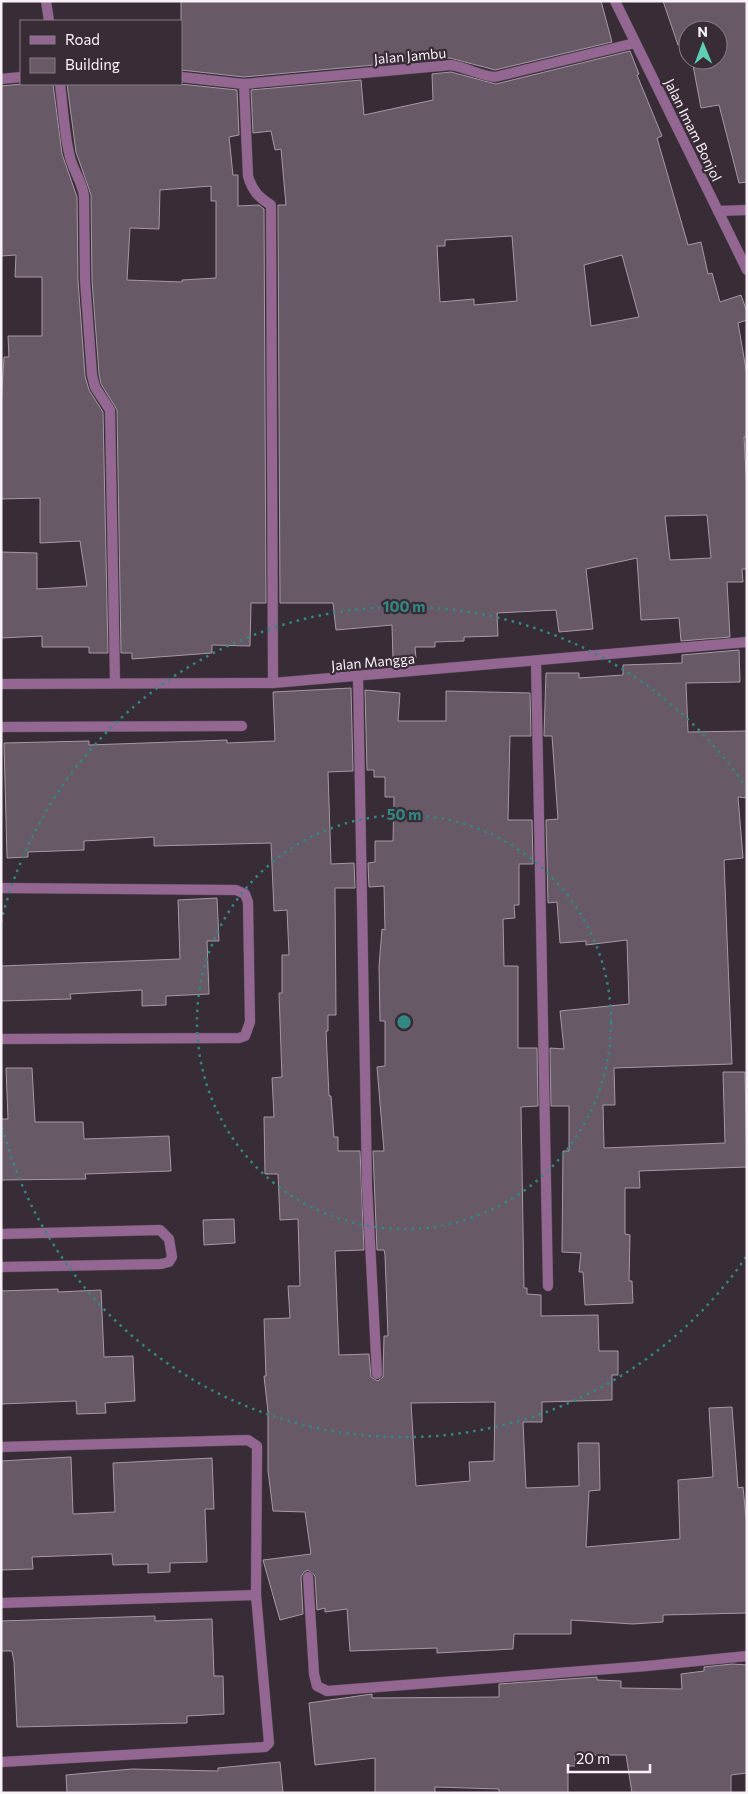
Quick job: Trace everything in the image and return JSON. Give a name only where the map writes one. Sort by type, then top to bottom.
[{"type":"street","points":[[46,1],[50,20]]},
{"type":"street","name":"Jalan Imam Bonjol","points":[[615,1],[718,211],[742,252],[747,270]]},
{"type":"street","name":"Jalan Jambu","points":[[182,78],[244,84],[451,65],[466,68],[478,75],[495,76],[635,43]]},
{"type":"street","points":[[1,78],[20,78]]},
{"type":"street","points":[[244,84],[248,176],[251,188],[260,198],[271,205],[273,683]]},
{"type":"street","points":[[60,85],[69,153],[73,170],[82,183],[84,196],[85,280],[92,375],[95,386],[110,410],[114,683]]},
{"type":"street","points":[[718,211],[747,210]]},
{"type":"street","name":"Jalan Mangga","points":[[1,684],[273,683],[747,642]]},
{"type":"street","points":[[536,661],[548,1286]]},
{"type":"street","points":[[358,677],[367,1186],[378,1374]]},
{"type":"street","points":[[1,726],[242,726]]},
{"type":"street","points":[[1,888],[236,890],[245,894],[248,902],[250,1022],[245,1036],[239,1038],[1,1039]]},
{"type":"street","points":[[1,1234],[160,1230],[169,1239],[172,1257],[169,1262],[161,1264],[1,1267]]},
{"type":"street","points":[[1,1447],[248,1440],[257,1446],[256,1595],[268,1743],[267,1747],[1,1762]]},
{"type":"street","points":[[308,1577],[314,1674],[317,1686],[327,1692],[747,1656]]},
{"type":"street","points":[[1,1603],[256,1595]]},
{"type":"building","points":[[181,1],[601,1],[612,42],[495,70],[450,58],[244,77],[182,70]]},
{"type":"building","points":[[663,1],[747,1],[747,182],[739,183],[719,105],[701,108],[694,70],[728,70],[728,20],[678,20],[678,45]]},
{"type":"building","points":[[630,51],[639,74],[637,75],[662,136],[657,138],[688,245],[701,242],[708,274],[712,273],[720,302],[741,295],[747,312],[747,320],[738,323],[747,375],[747,437],[744,437],[747,490],[747,569],[742,569],[743,582],[727,582],[730,637],[681,641],[679,618],[641,620],[637,558],[586,569],[593,629],[559,632],[556,610],[497,613],[498,636],[464,637],[464,641],[435,642],[435,647],[415,647],[416,658],[393,659],[392,625],[336,630],[333,603],[280,603],[278,205],[286,205],[281,149],[275,150],[271,131],[253,133],[251,90],[361,80],[364,115],[433,100],[432,74],[451,72],[496,84]],"holes":[[[512,236],[517,301],[474,305],[474,299],[440,302],[437,246],[445,246],[445,240]],[[622,255],[639,317],[591,326],[584,265]],[[707,515],[711,558],[670,560],[665,516]]]},
{"type":"building","points":[[182,84],[237,90],[239,135],[229,137],[233,175],[238,175],[238,206],[259,205],[264,209],[266,603],[251,603],[250,646],[212,645],[212,653],[132,659],[132,653],[121,653],[117,410],[101,384],[99,374],[92,280],[91,195],[76,152],[67,85]],"holes":[[[211,186],[211,201],[216,201],[216,278],[182,280],[182,282],[127,280],[130,228],[159,229],[160,190]]]},
{"type":"building","points":[[53,85],[62,154],[77,197],[78,280],[85,376],[89,390],[103,412],[108,653],[89,653],[89,647],[42,647],[42,636],[1,638],[1,552],[37,553],[37,589],[87,586],[80,541],[40,543],[40,498],[1,499],[1,405],[4,357],[9,357],[8,336],[42,336],[42,277],[15,277],[16,255],[1,256],[1,86]]},
{"type":"building","points":[[739,650],[740,682],[686,683],[688,732],[747,731],[747,798],[738,797],[743,858],[724,860],[732,1064],[614,1068],[615,1105],[603,1105],[604,1148],[725,1143],[723,1072],[745,1072],[747,1167],[639,1171],[640,1188],[625,1188],[625,1234],[630,1235],[629,1281],[632,1281],[633,1303],[585,1305],[583,1272],[579,1272],[581,1253],[562,1252],[563,1151],[569,1151],[569,1106],[551,1106],[550,1048],[564,1049],[560,1011],[629,1004],[627,940],[586,945],[586,941],[560,943],[557,902],[548,903],[546,820],[558,819],[552,736],[544,736],[546,673],[579,673],[579,678],[623,675],[623,665],[682,663],[682,655]]},
{"type":"building","points":[[351,688],[353,771],[328,772],[331,864],[354,863],[355,888],[335,888],[336,1015],[328,1015],[328,1031],[326,1031],[329,1096],[331,1096],[334,1137],[338,1137],[338,1151],[360,1151],[364,1250],[335,1251],[339,1355],[369,1354],[371,1377],[378,1381],[383,1377],[384,1336],[388,1336],[385,1255],[384,1250],[377,1250],[373,1151],[384,1151],[377,1067],[385,1066],[385,1021],[380,1021],[379,967],[382,929],[385,930],[384,886],[369,887],[368,863],[375,862],[375,841],[393,841],[394,797],[385,797],[385,777],[374,777],[374,770],[367,770],[365,690],[400,693],[398,721],[446,721],[446,691],[530,693],[531,736],[510,736],[508,820],[532,820],[533,864],[519,864],[519,905],[514,905],[515,918],[503,919],[504,966],[518,966],[518,1048],[537,1048],[538,1106],[521,1107],[524,1288],[527,1288],[527,1294],[541,1295],[541,1316],[598,1315],[599,1351],[618,1351],[618,1375],[612,1375],[612,1400],[542,1402],[542,1422],[523,1422],[526,1488],[579,1486],[578,1443],[599,1443],[600,1490],[589,1491],[586,1547],[680,1539],[678,1480],[713,1477],[709,1408],[732,1407],[738,1488],[743,1487],[747,1527],[747,1613],[663,1615],[663,1622],[633,1624],[571,1620],[571,1634],[514,1634],[513,1649],[437,1653],[437,1648],[350,1651],[347,1609],[325,1612],[325,1608],[317,1610],[315,1576],[308,1570],[301,1577],[303,1614],[280,1620],[263,1560],[311,1554],[305,1512],[273,1511],[268,1471],[268,1412],[264,1376],[266,1376],[264,1319],[290,1318],[288,1286],[300,1286],[298,1219],[280,1220],[278,1174],[265,1174],[264,1117],[274,1117],[272,1078],[282,1077],[279,993],[282,993],[282,955],[289,955],[287,910],[274,911],[271,843],[154,846],[154,837],[84,841],[84,850],[28,852],[28,857],[7,858],[4,743],[89,741],[89,745],[227,740],[227,743],[275,741],[273,692]],"holes":[[[495,1402],[494,1461],[469,1462],[470,1481],[416,1486],[411,1403]]]},
{"type":"building","points":[[217,898],[219,941],[207,941],[209,994],[166,996],[166,1005],[142,1006],[142,990],[70,994],[71,999],[1,1001],[1,966],[180,959],[178,900]]},
{"type":"building","points":[[6,1068],[32,1068],[35,1122],[83,1122],[84,1139],[169,1136],[171,1171],[85,1174],[86,1179],[1,1180],[1,1119],[8,1119]]},
{"type":"building","points":[[234,1219],[235,1243],[204,1245],[203,1220]]},
{"type":"building","points":[[58,1289],[58,1292],[101,1290],[104,1357],[133,1356],[135,1401],[105,1403],[106,1413],[77,1414],[76,1401],[1,1404],[1,1291]]},
{"type":"building","points":[[71,1457],[73,1514],[115,1512],[113,1463],[212,1458],[214,1509],[205,1509],[207,1562],[170,1563],[170,1572],[148,1573],[148,1564],[113,1565],[112,1554],[32,1557],[33,1569],[1,1570],[1,1461]]},
{"type":"building","points":[[155,1616],[155,1621],[212,1619],[214,1676],[223,1676],[224,1714],[187,1716],[187,1723],[17,1727],[14,1662],[12,1651],[1,1651],[1,1621]]},
{"type":"building","points":[[732,1664],[747,1665],[747,1773],[731,1775],[731,1793],[632,1793],[626,1755],[575,1755],[575,1766],[568,1766],[568,1793],[499,1793],[499,1789],[435,1787],[435,1793],[375,1793],[375,1758],[315,1765],[309,1703],[372,1694],[372,1698],[499,1697],[499,1684],[597,1677],[597,1680],[621,1681],[621,1688],[682,1689],[681,1674],[704,1671],[704,1667]]},
{"type":"building","points":[[280,1762],[283,1793],[67,1793],[66,1775],[132,1769],[218,1771],[218,1768]]}]
